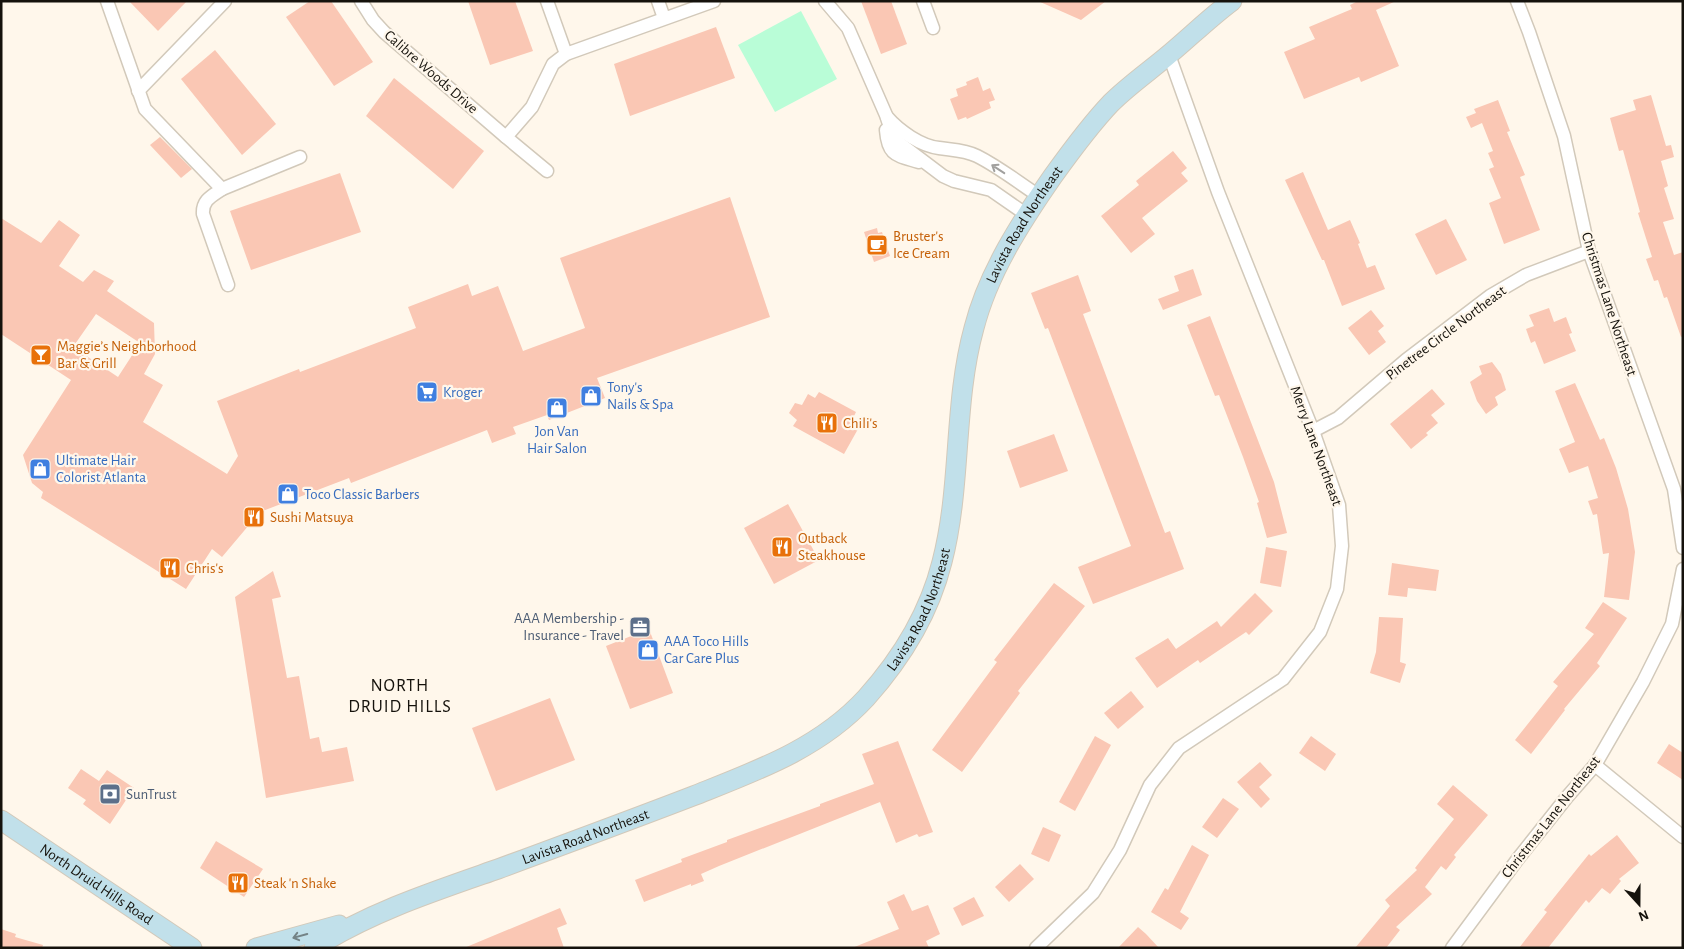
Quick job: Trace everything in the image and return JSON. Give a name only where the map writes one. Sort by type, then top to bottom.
[{"type":"main road","name":"Lavista Road Northeast","points":[[314,948],[330,941],[364,919],[579,840],[766,767],[814,742],[842,721],[865,699],[897,661],[909,643],[934,589],[942,562],[950,518],[961,388],[974,326],[992,276],[1039,196],[1076,144],[1112,101],[1232,1]]},
{"type":"main road","name":"North Druid Hills Road","points":[[1,820],[187,944],[206,948]]},
{"type":"main road","points":[[256,948],[364,919]]},
{"type":"street","points":[[107,1],[145,109],[222,189]]},
{"type":"street","points":[[138,91],[225,1]]},
{"type":"street","name":"Calibre Woods Drive","points":[[361,1],[373,20],[384,32],[547,171]]},
{"type":"street","points":[[547,1],[566,54]]},
{"type":"street","points":[[658,1],[664,18]]},
{"type":"street","points":[[506,137],[532,107],[553,64],[566,54],[714,1]]},
{"type":"street","points":[[825,1],[848,28],[886,115],[894,139],[943,176],[954,181],[991,190],[1027,215]]},
{"type":"street","points":[[923,1],[933,28]]},
{"type":"street","name":"Christmas Lane Northeast","points":[[1517,1],[1564,136],[1589,251],[1674,488],[1683,548]]},
{"type":"street","name":"Merry Lane Northeast","points":[[1036,948],[1093,894],[1120,850],[1150,785],[1179,748],[1283,679],[1320,632],[1337,590],[1342,546],[1339,505],[1313,431],[1218,192],[1169,55]]},
{"type":"street","points":[[886,115],[894,126],[909,136],[932,146],[963,151],[976,156],[1039,196]]},
{"type":"street","points":[[228,284],[203,214],[204,202],[222,189],[300,158]]},
{"type":"street","name":"Pinetree Circle Northeast","points":[[1313,431],[1338,418],[1406,360],[1490,296],[1526,275],[1589,251]]},
{"type":"street","name":"Christmas Lane Northeast","points":[[1452,948],[1517,860],[1595,765],[1643,682],[1672,624],[1683,569]]},
{"type":"street","points":[[1595,765],[1683,837]]},
{"type":"green space","points":[[801,11],[837,79],[775,112],[738,45]]},
{"type":"building","points":[[129,1],[187,1],[158,31]]},
{"type":"building","points":[[310,1],[331,1],[373,62],[334,86],[286,17]]},
{"type":"building","points":[[468,1],[515,1],[533,51],[490,65]]},
{"type":"building","points":[[861,1],[891,1],[907,44],[881,54]]},
{"type":"building","points":[[1038,1],[1106,1],[1081,20]]},
{"type":"building","points":[[1358,1],[1396,1],[1376,10],[1399,66],[1361,82],[1359,77],[1304,99],[1284,52],[1315,39],[1309,27],[1352,9],[1350,5]]},
{"type":"building","points":[[716,27],[735,78],[630,116],[614,64]]},
{"type":"building","points":[[215,50],[276,124],[242,155],[181,79]]},
{"type":"building","points":[[978,77],[983,91],[990,88],[995,100],[989,102],[991,108],[967,119],[966,117],[958,120],[950,99],[958,96],[956,89],[967,85],[966,82]]},
{"type":"building","points":[[394,78],[484,151],[453,189],[366,116]]},
{"type":"building","points":[[1651,95],[1666,146],[1671,145],[1674,157],[1661,161],[1668,186],[1664,188],[1674,219],[1663,222],[1674,255],[1683,252],[1683,336],[1681,337],[1667,297],[1664,298],[1658,280],[1654,281],[1646,259],[1652,257],[1638,213],[1640,212],[1623,150],[1619,151],[1610,118],[1636,110],[1633,100]]},
{"type":"building","points":[[1498,100],[1510,131],[1507,132],[1525,175],[1520,177],[1540,230],[1504,244],[1489,203],[1501,198],[1489,169],[1494,167],[1488,153],[1493,151],[1482,123],[1471,128],[1466,117],[1476,113],[1474,109]]},
{"type":"building","points":[[160,137],[192,169],[181,178],[150,145]]},
{"type":"building","points":[[1173,151],[1187,168],[1181,173],[1188,181],[1142,218],[1155,234],[1131,253],[1101,216],[1139,185],[1136,181]]},
{"type":"building","points":[[1303,172],[1328,230],[1350,220],[1360,243],[1358,244],[1367,268],[1375,265],[1385,289],[1342,306],[1324,260],[1322,260],[1285,180]]},
{"type":"building","points":[[340,173],[361,232],[251,270],[230,211]]},
{"type":"building","points":[[730,197],[770,317],[597,378],[605,398],[549,420],[547,415],[513,427],[516,434],[492,443],[487,430],[351,483],[349,478],[260,512],[222,557],[212,549],[186,589],[41,498],[43,492],[32,483],[23,455],[71,380],[1,334],[1,218],[41,243],[59,220],[80,235],[59,266],[83,282],[94,270],[114,281],[107,291],[154,323],[155,354],[144,374],[163,385],[143,422],[227,474],[238,456],[217,401],[299,369],[300,372],[416,328],[408,307],[468,284],[472,296],[498,286],[523,351],[585,328],[560,258]],"holes":[[[96,314],[140,343],[118,377],[73,347]]]},
{"type":"building","points":[[1446,219],[1467,260],[1436,275],[1415,234]]},
{"type":"building","name":"Bruster's Ice Cream","points":[[877,228],[878,233],[882,232],[890,256],[874,262],[864,232]]},
{"type":"building","points":[[1193,269],[1202,295],[1163,310],[1158,299],[1179,291],[1174,276]]},
{"type":"building","points":[[1078,275],[1091,311],[1083,314],[1165,533],[1170,531],[1184,569],[1093,604],[1078,567],[1131,546],[1048,328],[1045,329],[1031,293]]},
{"type":"building","points":[[1549,308],[1554,322],[1566,317],[1572,333],[1569,334],[1576,351],[1544,364],[1535,341],[1531,343],[1526,329],[1534,326],[1529,315]]},
{"type":"building","points":[[1371,310],[1384,326],[1378,331],[1386,342],[1369,355],[1348,328]]},
{"type":"building","points":[[1210,316],[1274,482],[1287,533],[1267,538],[1257,503],[1259,502],[1243,457],[1219,395],[1215,396],[1187,325]]},
{"type":"building","points":[[1492,362],[1501,374],[1506,390],[1495,397],[1498,405],[1486,414],[1477,401],[1470,382],[1482,374],[1479,366]]},
{"type":"building","points":[[1575,383],[1600,440],[1604,438],[1616,468],[1628,509],[1635,552],[1629,600],[1604,597],[1609,553],[1603,554],[1597,514],[1593,515],[1588,501],[1598,498],[1588,466],[1569,473],[1559,449],[1575,442],[1555,391]]},
{"type":"building","points":[[1432,389],[1445,404],[1431,415],[1438,423],[1426,433],[1428,435],[1411,449],[1390,424]]},
{"type":"building","points":[[819,392],[856,412],[850,424],[858,429],[844,454],[793,426],[797,420],[789,413],[795,403],[802,405],[808,394],[815,398]]},
{"type":"building","points":[[1054,434],[1068,471],[1020,488],[1007,451]]},
{"type":"building","points":[[788,504],[819,560],[774,584],[744,528]]},
{"type":"building","points":[[1266,547],[1287,551],[1281,587],[1260,583]]},
{"type":"building","points":[[1392,563],[1439,570],[1436,591],[1408,588],[1407,597],[1388,595]]},
{"type":"building","points":[[273,571],[281,597],[272,599],[287,678],[299,676],[310,739],[319,737],[322,752],[347,747],[354,781],[266,798],[235,597]]},
{"type":"building","points":[[1054,583],[1085,606],[1018,691],[1020,693],[962,772],[932,750],[997,662],[994,660]]},
{"type":"building","points":[[1255,593],[1273,611],[1249,635],[1246,632],[1200,663],[1198,660],[1157,688],[1135,658],[1168,638],[1176,649],[1217,621],[1221,627]]},
{"type":"building","points":[[1603,602],[1627,618],[1597,663],[1600,666],[1564,709],[1531,754],[1515,740],[1558,686],[1553,682],[1594,634],[1585,628]]},
{"type":"building","points":[[1379,617],[1403,618],[1400,662],[1406,664],[1400,683],[1370,673],[1376,652]]},
{"type":"building","points":[[649,629],[673,693],[630,709],[606,646]]},
{"type":"building","points":[[1131,691],[1144,707],[1118,729],[1104,713]]},
{"type":"building","points":[[550,698],[575,760],[496,791],[472,728]]},
{"type":"building","points":[[1095,736],[1111,745],[1075,811],[1059,802]]},
{"type":"building","points":[[1311,736],[1336,754],[1325,771],[1299,753]]},
{"type":"building","points":[[898,741],[933,832],[919,837],[917,834],[896,843],[880,802],[701,874],[704,881],[644,902],[635,880],[682,862],[681,859],[727,842],[727,840],[874,784],[862,754]]},
{"type":"building","points":[[1669,744],[1683,753],[1683,780],[1657,763]]},
{"type":"building","points":[[1260,762],[1272,775],[1259,787],[1270,799],[1261,808],[1237,782]]},
{"type":"building","name":"SunTrust","points":[[81,769],[99,781],[107,770],[134,788],[110,824],[83,804],[86,800],[68,788]]},
{"type":"building","points":[[1453,785],[1488,815],[1454,855],[1456,857],[1446,870],[1441,866],[1425,887],[1432,894],[1396,927],[1400,930],[1386,948],[1355,948],[1390,906],[1385,900],[1417,870],[1415,868],[1454,819],[1437,804]]},
{"type":"building","points":[[1223,798],[1239,809],[1217,838],[1202,827]]},
{"type":"building","points":[[1043,827],[1061,835],[1049,862],[1031,854]]},
{"type":"building","points":[[1617,835],[1639,863],[1619,879],[1621,881],[1610,894],[1602,888],[1589,903],[1586,900],[1548,948],[1519,948],[1547,912],[1544,910],[1589,854],[1591,856]]},
{"type":"building","name":"Steak 'n Shake","points":[[216,841],[263,869],[244,897],[200,868]]},
{"type":"building","points":[[1192,845],[1209,855],[1180,912],[1189,918],[1181,930],[1151,912],[1165,888],[1168,890]]},
{"type":"building","points":[[1020,864],[1034,879],[1009,902],[995,887]]},
{"type":"building","points":[[904,894],[912,911],[928,905],[940,934],[926,941],[929,948],[852,948],[899,929],[887,902]]},
{"type":"building","points":[[974,897],[984,916],[962,926],[953,908]]},
{"type":"building","points":[[560,908],[567,924],[557,928],[564,948],[464,948]]},
{"type":"building","points":[[1138,927],[1146,934],[1159,948],[1118,948]]},
{"type":"building","points":[[1,929],[16,934],[15,937],[43,945],[42,948],[1,948]]},
{"type":"place","name":"Bruster's Ice Cream","points":[[877,245]]},
{"type":"place","name":"Maggie’s Neighborhood Bar & Grill","points":[[41,355]]},
{"type":"place","name":"Kroger","points":[[427,392]]},
{"type":"place","name":"Tony's Nails & Spa","points":[[591,396]]},
{"type":"place","name":"Jon Van Hair Salon","points":[[557,408]]},
{"type":"place","name":"Chili's","points":[[827,423]]},
{"type":"place","name":"Ultimate Hair Colorist Atlanta","points":[[40,469]]},
{"type":"place","name":"Toco Classic Barbers","points":[[288,494]]},
{"type":"place","name":"Sushi Matsuya","points":[[254,517]]},
{"type":"place","name":"Outback Steakhouse","points":[[782,547]]},
{"type":"place","name":"Chris's","points":[[170,568]]},
{"type":"place","name":"AAA Membership - Insurance - Travel","points":[[640,627]]},
{"type":"place","name":"AAA Toco Hills Car Care Plus","points":[[648,650]]},
{"type":"place","name":"SunTrust","points":[[110,794]]},
{"type":"place","name":"Steak 'n Shake","points":[[238,883]]},
{"type":"district","name":"NORTH DRUID HILLS","points":[[400,696]]}]
